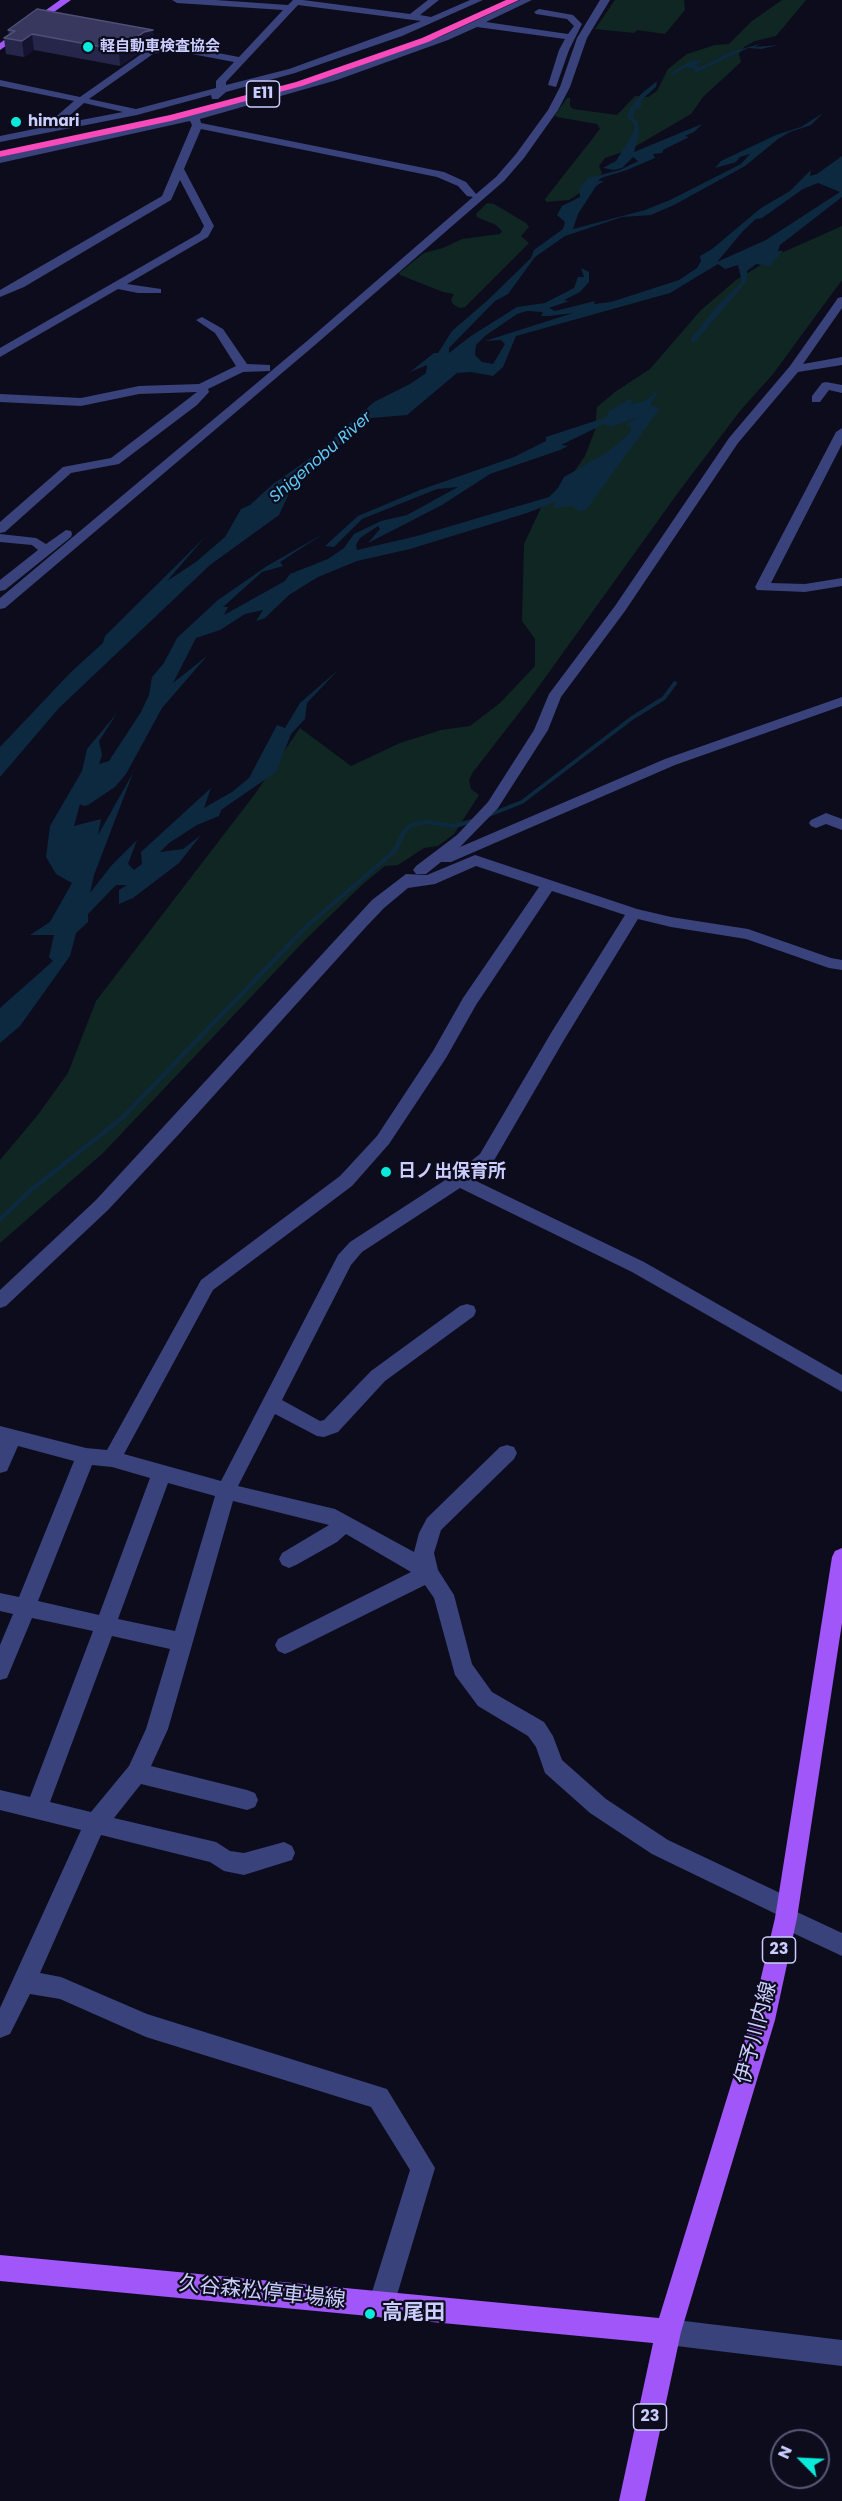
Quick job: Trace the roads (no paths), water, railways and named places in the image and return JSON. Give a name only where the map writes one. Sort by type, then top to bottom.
[{"type":"highway","name":"E11","points":[[0,146],[163,112],[291,78],[414,35],[495,0]]},
{"type":"highway","name":"E11","points":[[0,154],[171,118],[300,84],[425,40],[514,0]]},
{"type":"main road","points":[[0,47],[66,0]]},
{"type":"main road","name":"伊予川内線","points":[[632,2501],[668,2332],[763,2020],[787,1913],[842,1557]]},
{"type":"main road","name":"久谷森松停車場線","points":[[0,2268],[668,2332]]},
{"type":"street","points":[[177,0],[295,3],[435,20]]},
{"type":"street","points":[[413,16],[434,0]]},
{"type":"street","points":[[456,0],[474,2]]},
{"type":"street","points":[[0,171],[3,166],[0,161],[195,121],[334,78],[395,57],[477,24],[527,0]]},
{"type":"street","points":[[0,604],[312,343],[501,179],[553,110],[565,87],[582,38],[605,0]]},
{"type":"street","points":[[0,139],[137,112],[292,71],[435,20],[474,2]]},
{"type":"street","points":[[0,294],[20,285],[167,198],[180,170],[195,121],[221,91],[221,81],[295,3]]},
{"type":"street","points":[[0,587],[147,468],[471,194],[509,154],[545,105],[564,50],[578,21],[570,17],[539,12]]},
{"type":"street","points":[[477,24],[572,37]]},
{"type":"street","points":[[47,130],[82,100],[140,57],[162,49],[180,49],[240,60]]},
{"type":"street","points":[[0,83],[137,112]]},
{"type":"street","points":[[195,121],[440,174],[462,184],[471,194]]},
{"type":"street","points":[[0,353],[198,239],[207,230],[208,221],[180,170]]},
{"type":"street","points":[[118,286],[158,291]]},
{"type":"street","points":[[0,1301],[102,1205],[174,1129],[359,924],[402,884],[462,838],[493,804],[541,730],[554,697],[620,608],[733,441],[794,369],[842,300]]},
{"type":"street","points":[[202,320],[219,331],[243,368]]},
{"type":"street","points":[[0,398],[49,407],[139,390],[201,388],[243,368],[266,368]]},
{"type":"street","points":[[794,369],[840,369]]},
{"type":"street","points":[[816,399],[826,386],[842,389]]},
{"type":"street","points":[[0,529],[67,470],[115,460],[193,402],[203,392],[201,388]]},
{"type":"street","points":[[841,439],[762,587],[805,588],[842,582]]},
{"type":"street","points":[[0,538],[36,542],[46,550]]},
{"type":"street","points":[[421,870],[670,762],[842,701]]},
{"type":"street","points":[[816,823],[825,818],[842,825]]},
{"type":"street","points":[[402,884],[430,880],[474,861],[634,913],[670,922],[748,934],[810,957],[842,965]]},
{"type":"street","points":[[112,1459],[207,1285],[346,1181],[383,1140],[440,1054],[470,1002],[548,886]]},
{"type":"street","points":[[0,2026],[8,2017],[96,1822],[137,1773],[157,1729],[226,1489],[344,1260],[356,1247],[459,1180],[486,1159],[557,1037],[634,913]]},
{"type":"street","points":[[459,1180],[638,1267],[842,1384]]},
{"type":"street","points":[[271,1402],[311,1425],[324,1429],[337,1421],[378,1376],[467,1311]]},
{"type":"street","points":[[0,1465],[6,1436],[86,1456],[112,1459],[270,1503],[328,1515],[404,1556],[429,1573]]},
{"type":"street","points":[[507,1453],[434,1524],[424,1553],[429,1573],[444,1595],[462,1668],[485,1699],[536,1729],[545,1743],[553,1766],[598,1806],[660,1847],[787,1913],[842,1945]]},
{"type":"street","points":[[0,1671],[86,1456]]},
{"type":"street","points":[[37,1809],[162,1472]]},
{"type":"street","points":[[289,1559],[330,1536],[344,1524]]},
{"type":"street","points":[[285,1645],[429,1573]]},
{"type":"street","points":[[0,1602],[182,1642]]},
{"type":"street","points":[[137,1773],[247,1800]]},
{"type":"street","points":[[1,1802],[96,1822],[216,1853],[224,1860],[244,1864],[284,1854]]},
{"type":"street","points":[[24,1981],[61,1988],[146,2025],[379,2097],[423,2168],[381,2305]]},
{"type":"street","points":[[668,2332],[842,2354]]},
{"type":"water","points":[[760,44],[755,47],[779,45],[761,49],[748,48],[695,73],[695,69],[686,67],[668,78],[675,70],[691,61],[703,60],[695,66],[700,67],[731,52]]},
{"type":"water","name":"Shigenobu River","points":[[657,81],[656,87],[641,100],[641,108],[634,110],[633,117],[638,122],[639,135],[634,152],[702,124],[694,132],[685,136],[689,137],[663,150],[662,153],[653,154],[655,158],[601,178],[598,181],[604,181],[596,186],[578,214],[573,229],[645,210],[670,200],[741,164],[750,154],[740,157],[736,162],[715,168],[721,161],[776,135],[801,127],[823,113],[811,125],[778,139],[745,166],[674,205],[651,215],[622,217],[565,236],[535,257],[508,294],[495,301],[449,348],[449,353],[517,307],[545,303],[574,288],[578,277],[584,277],[581,268],[589,272],[589,282],[580,292],[564,300],[569,301],[549,308],[555,311],[595,301],[594,304],[611,302],[679,280],[697,268],[701,261],[700,256],[712,249],[761,208],[790,191],[811,170],[810,176],[817,174],[842,156],[842,197],[780,245],[778,251],[783,251],[770,266],[756,264],[747,271],[747,281],[694,343],[690,340],[718,305],[742,282],[738,265],[725,269],[718,264],[670,293],[516,336],[503,367],[493,376],[471,372],[457,373],[407,415],[371,418],[293,485],[279,515],[210,565],[59,708],[0,777],[0,747],[71,672],[103,643],[105,636],[205,537],[167,581],[196,562],[225,537],[241,509],[250,505],[273,484],[316,454],[374,402],[410,384],[426,373],[427,365],[410,372],[434,353],[438,353],[452,331],[531,258],[534,250],[563,229],[565,222],[557,215],[562,206],[580,197],[579,189],[588,178],[620,170],[638,161],[633,157],[622,168],[614,170],[603,168],[616,161],[633,133],[635,125],[627,117],[629,110],[641,94]],"holes":[[[818,183],[840,192],[766,240],[717,262],[756,219],[762,218],[803,189]],[[527,311],[543,312],[541,316],[573,313],[485,341],[501,340],[505,344],[493,364],[482,362],[475,355],[476,345],[485,336],[517,314]]]},
{"type":"water","points":[[660,388],[650,405],[660,408],[586,510],[579,511],[572,506],[554,508],[555,502],[527,513],[410,549],[357,561],[318,577],[289,595],[265,618],[256,621],[263,610],[245,614],[220,630],[196,638],[173,683],[207,656],[162,708],[126,774],[115,787],[88,805],[80,804],[74,826],[101,819],[98,835],[133,773],[94,875],[90,893],[111,866],[137,840],[128,864],[134,870],[142,864],[141,852],[211,788],[204,808],[232,792],[249,778],[277,725],[285,728],[300,703],[338,670],[307,703],[305,719],[291,734],[276,772],[221,810],[219,816],[197,825],[169,843],[160,852],[183,849],[201,835],[179,863],[133,898],[119,904],[119,890],[127,885],[116,885],[88,914],[88,922],[76,933],[70,956],[20,1026],[0,1043],[0,1008],[53,961],[49,957],[54,935],[30,935],[50,922],[72,883],[56,874],[46,857],[50,826],[82,771],[87,749],[117,713],[99,741],[102,755],[99,764],[109,761],[141,712],[149,695],[152,677],[164,663],[177,638],[218,600],[267,566],[323,534],[280,562],[283,566],[262,572],[223,607],[228,607],[224,615],[285,581],[290,574],[328,559],[344,548],[354,534],[381,521],[407,515],[458,487],[437,489],[362,519],[334,547],[325,546],[358,516],[420,490],[514,457],[546,441],[546,437],[607,417],[609,411],[633,398],[630,405],[647,400]],"holes":[[[638,417],[626,425],[631,427],[631,432],[608,452],[564,477],[549,497],[417,536],[357,550],[356,545],[360,538],[378,526],[380,529],[368,543],[442,505],[490,474],[560,450],[568,446],[561,445],[604,424],[611,427]]]},
{"type":"waterway","points":[[489,815],[522,802],[632,718],[664,698],[675,683]]},
{"type":"waterway","points":[[309,924],[394,852],[404,832],[411,825],[427,822],[455,826],[475,820]]},
{"type":"waterway","points":[[0,1219],[31,1190],[122,1118],[309,924]]},
{"type":"place","name":"軽自動車検査協会","points":[[88,47]]},
{"type":"place","name":"himari","points":[[16,122]]},
{"type":"place","name":"日ノ出保育所","points":[[386,1172]]},
{"type":"place","name":"高尾田","points":[[370,2314]]}]
